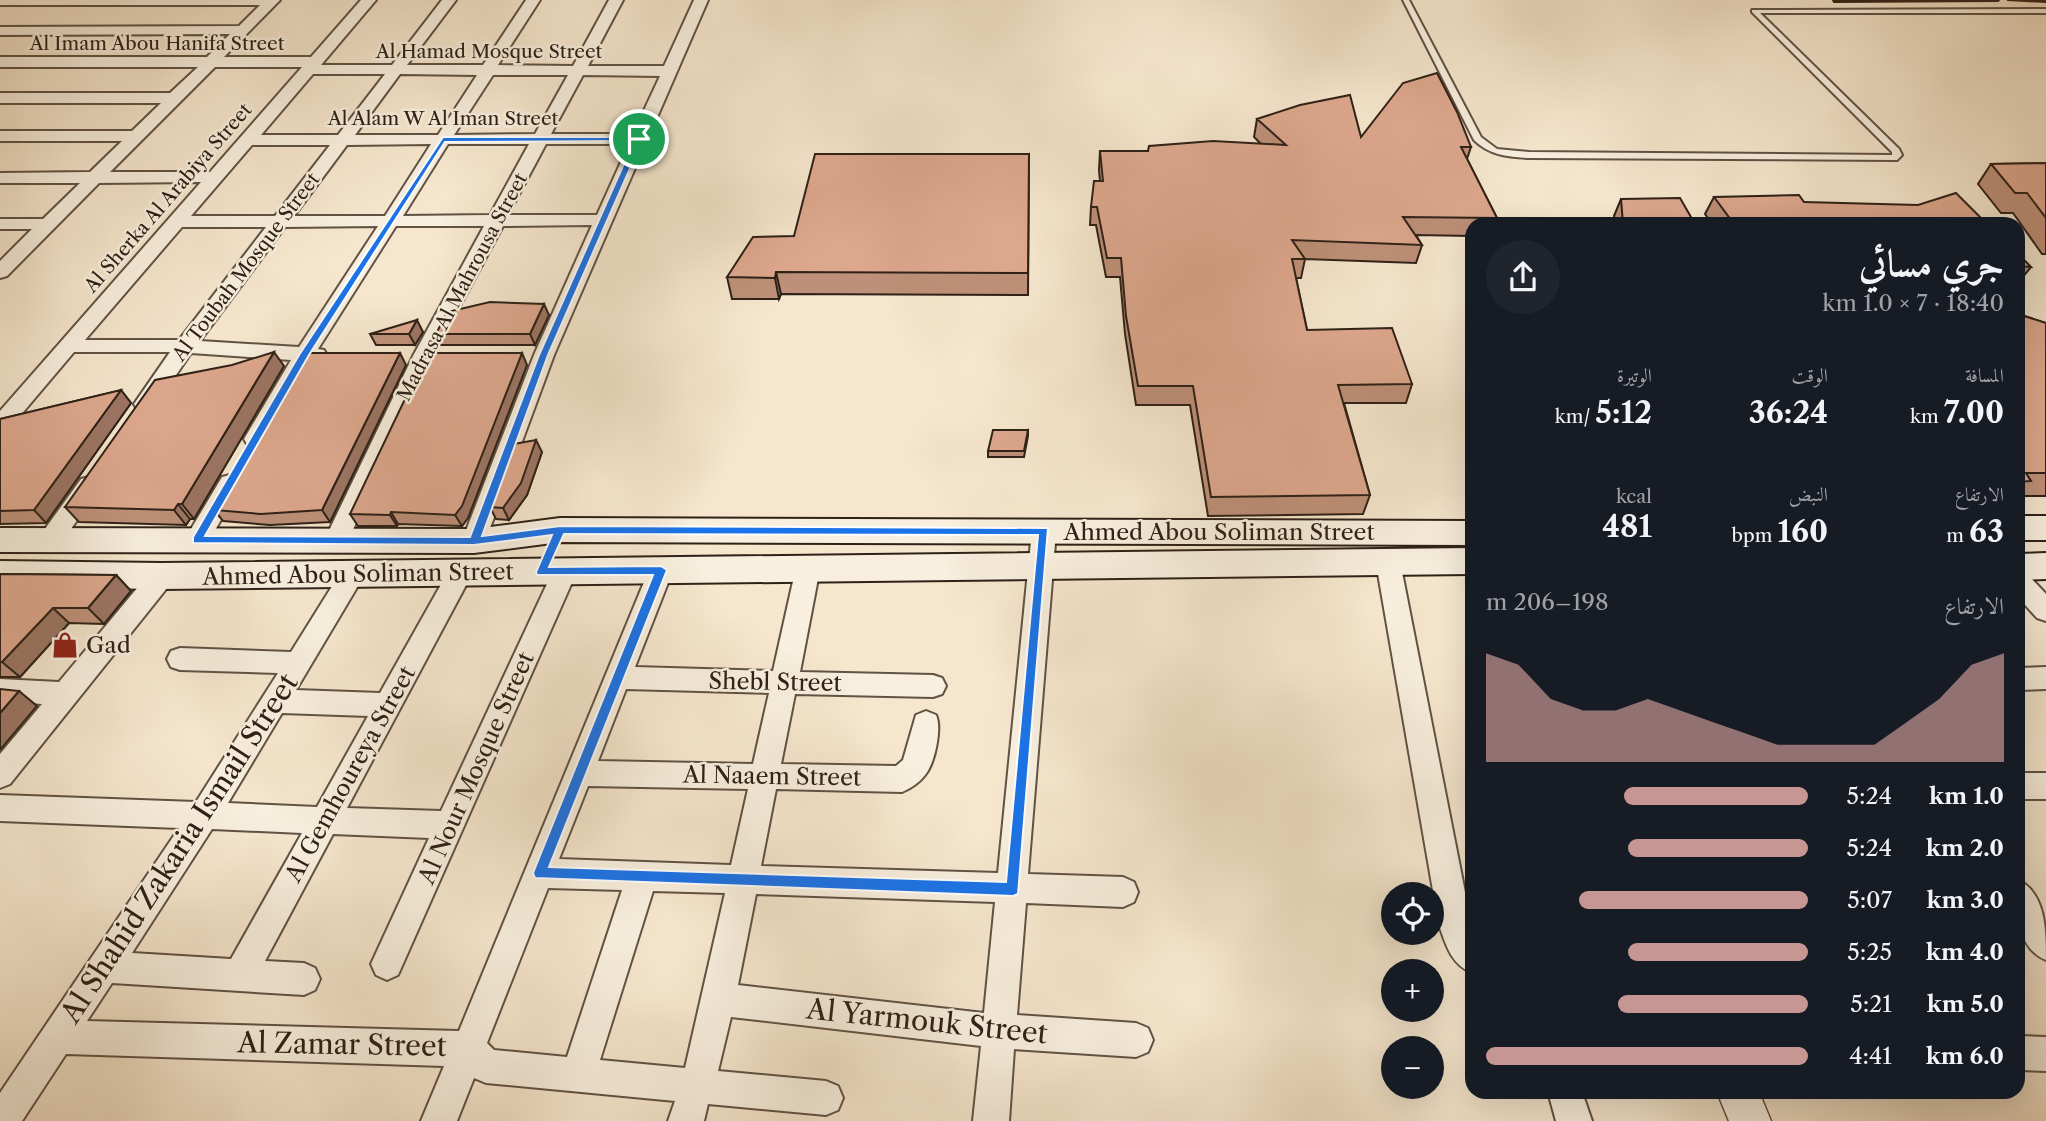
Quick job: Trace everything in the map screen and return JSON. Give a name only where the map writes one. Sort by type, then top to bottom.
[{"type":"main road","points":[[2025,528],[2046,528]]},
{"type":"main road","name":"Ahmed Abou Soliman Street","points":[[0,540],[474,541],[560,530],[1465,533]]},
{"type":"main road","points":[[553,571],[560,530]]},
{"type":"main road","points":[[43,574],[65,540]]},
{"type":"main road","name":"Ahmed Abou Soliman Street","points":[[0,573],[162,576],[1465,561]]},
{"type":"main road","points":[[2025,567],[2046,566]]},
{"type":"street","name":"Al Sherka Al Arabiya Street","points":[[0,425],[24,394],[369,0]]},
{"type":"street","name":"Al Toubah Mosque Street","points":[[132,423],[186,346],[449,0]]},
{"type":"street","points":[[197,540],[304,355],[533,0]]},
{"type":"street","name":"Madrasa Al Mahrousa Street","points":[[336,541],[423,356],[615,0]]},
{"type":"street","points":[[474,541],[544,355],[701,0]]},
{"type":"street","points":[[0,1],[272,1]]},
{"type":"street","points":[[0,272],[272,1]]},
{"type":"street","points":[[0,31],[243,30]]},
{"type":"street","name":"Al Imam Abou Hanifa Street","points":[[0,62],[211,62],[312,66]]},
{"type":"street","name":"Al Hamad Mosque Street","points":[[312,66],[396,70],[670,71]]},
{"type":"street","points":[[0,98],[174,98]]},
{"type":"street","points":[[0,136],[136,136]]},
{"type":"street","name":"Al Alam W Al Iman Street","points":[[247,140],[639,139]]},
{"type":"street","points":[[0,178],[214,177]]},
{"type":"street","points":[[175,222],[603,220]]},
{"type":"street","points":[[0,224],[48,224]]},
{"type":"street","points":[[66,346],[186,346],[304,355],[343,355]]},
{"type":"street","points":[[517,355],[544,355]]},
{"type":"street","points":[[396,356],[450,356]]},
{"type":"street","points":[[0,394],[24,394]]},
{"type":"street","points":[[65,540],[102,467]]},
{"type":"street","points":[[991,1121],[1044,531]]},
{"type":"street","points":[[1388,562],[1455,925],[1465,948]]},
{"type":"street","points":[[686,1121],[719,999],[808,568]]},
{"type":"street","points":[[439,1121],[661,570]]},
{"type":"street","name":"Al Nour Mosque Street","points":[[387,964],[450,825],[553,571]]},
{"type":"street","name":"Al Gemhoureya Street","points":[[240,975],[461,572]]},
{"type":"street","name":"Al Shahid Zakaria Ismail Street","points":[[4,1112],[58,1037],[204,816],[354,574]]},
{"type":"street","points":[[0,775],[162,576]]},
{"type":"street","points":[[2025,588],[2046,611]]},
{"type":"street","points":[[180,660],[298,663]]},
{"type":"street","name":"Shebl Street","points":[[618,678],[933,686]]},
{"type":"street","points":[[2025,679],[2046,678]]},
{"type":"street","points":[[0,690],[66,694]]},
{"type":"street","points":[[274,701],[388,705]]},
{"type":"street","name":"Al Naaem Street","points":[[580,773],[902,779],[916,766],[926,723]]},
{"type":"street","points":[[2025,786],[2046,786]]},
{"type":"street","points":[[0,808],[450,825]]},
{"type":"street","points":[[540,873],[1123,892]]},
{"type":"street","points":[[578,1075],[642,877]]},
{"type":"street","points":[[2026,903],[2046,944]]},
{"type":"street","points":[[104,967],[304,979]]},
{"type":"street","name":"Al Yarmouk Street","points":[[719,999],[999,1031],[1136,1040]]},
{"type":"street","name":"Al Zamar Street","points":[[58,1037],[442,1049],[467,1047],[486,1066],[826,1098]]},
{"type":"street","points":[[2025,1053],[2046,1054]]},
{"type":"street","points":[[1567,1099],[1574,1121]]},
{"type":"street","points":[[1741,1099],[1750,1121]]},
{"type":"lane","points":[[1406,0],[1477,138],[1486,148],[1500,153],[1529,155],[1894,158],[1898,155],[1896,151],[1754,10],[2046,11]]},
{"type":"building","points":[[1437,73],[1471,147],[1461,147],[1496,217],[1403,217],[1422,245],[1292,240],[1305,259],[1292,259],[1307,330],[1392,328],[1412,384],[1338,385],[1370,495],[1211,497],[1193,386],[1138,386],[1126,316],[1121,258],[1107,258],[1097,207],[1091,207],[1094,181],[1103,181],[1100,151],[1148,151],[1149,146],[1213,141],[1286,145],[1257,119],[1300,105],[1350,95],[1361,137],[1403,83]]},
{"type":"building","points":[[815,154],[1029,154],[1028,273],[776,272],[775,278],[727,277],[753,237],[794,236]]},
{"type":"building","points":[[2046,163],[2046,218],[2027,193],[2015,193],[1991,164]]},
{"type":"building","points":[[1956,193],[1980,217],[1729,217],[1714,197],[1799,195],[1804,202],[1918,205]]},
{"type":"building","points":[[1680,198],[1691,217],[1622,217],[1621,199]]},
{"type":"building","points":[[490,302],[544,304],[530,334],[436,334],[447,312]]},
{"type":"building","points":[[2025,316],[2046,323],[2046,473],[2026,473],[2031,481],[2025,481]]},
{"type":"building","points":[[417,320],[409,334],[370,334]]},
{"type":"building","points":[[274,352],[182,504],[178,504],[174,510],[65,507],[155,380],[232,365]]},
{"type":"building","points":[[305,353],[400,353],[322,510],[261,514],[214,510]]},
{"type":"building","points":[[427,353],[522,353],[462,506],[455,515],[391,512],[390,515],[350,514]]},
{"type":"building","points":[[121,390],[34,510],[0,511],[0,419]]},
{"type":"building","points":[[993,430],[1028,430],[1024,451],[988,451]]},
{"type":"building","points":[[536,440],[521,483],[503,508],[490,507],[514,444]]},
{"type":"building","points":[[0,574],[116,575],[88,608],[53,608],[0,662]]},
{"type":"building","points":[[0,689],[19,691],[0,713]]},
{"type":"place","name":"Gad","points":[[65,645]]},
{"type":"route","points":[[639,139],[443,139],[304,355],[197,540],[474,541],[560,530],[541,572],[661,570],[540,873],[1013,889],[1044,531],[560,530],[474,541],[544,355],[639,139]]}]
